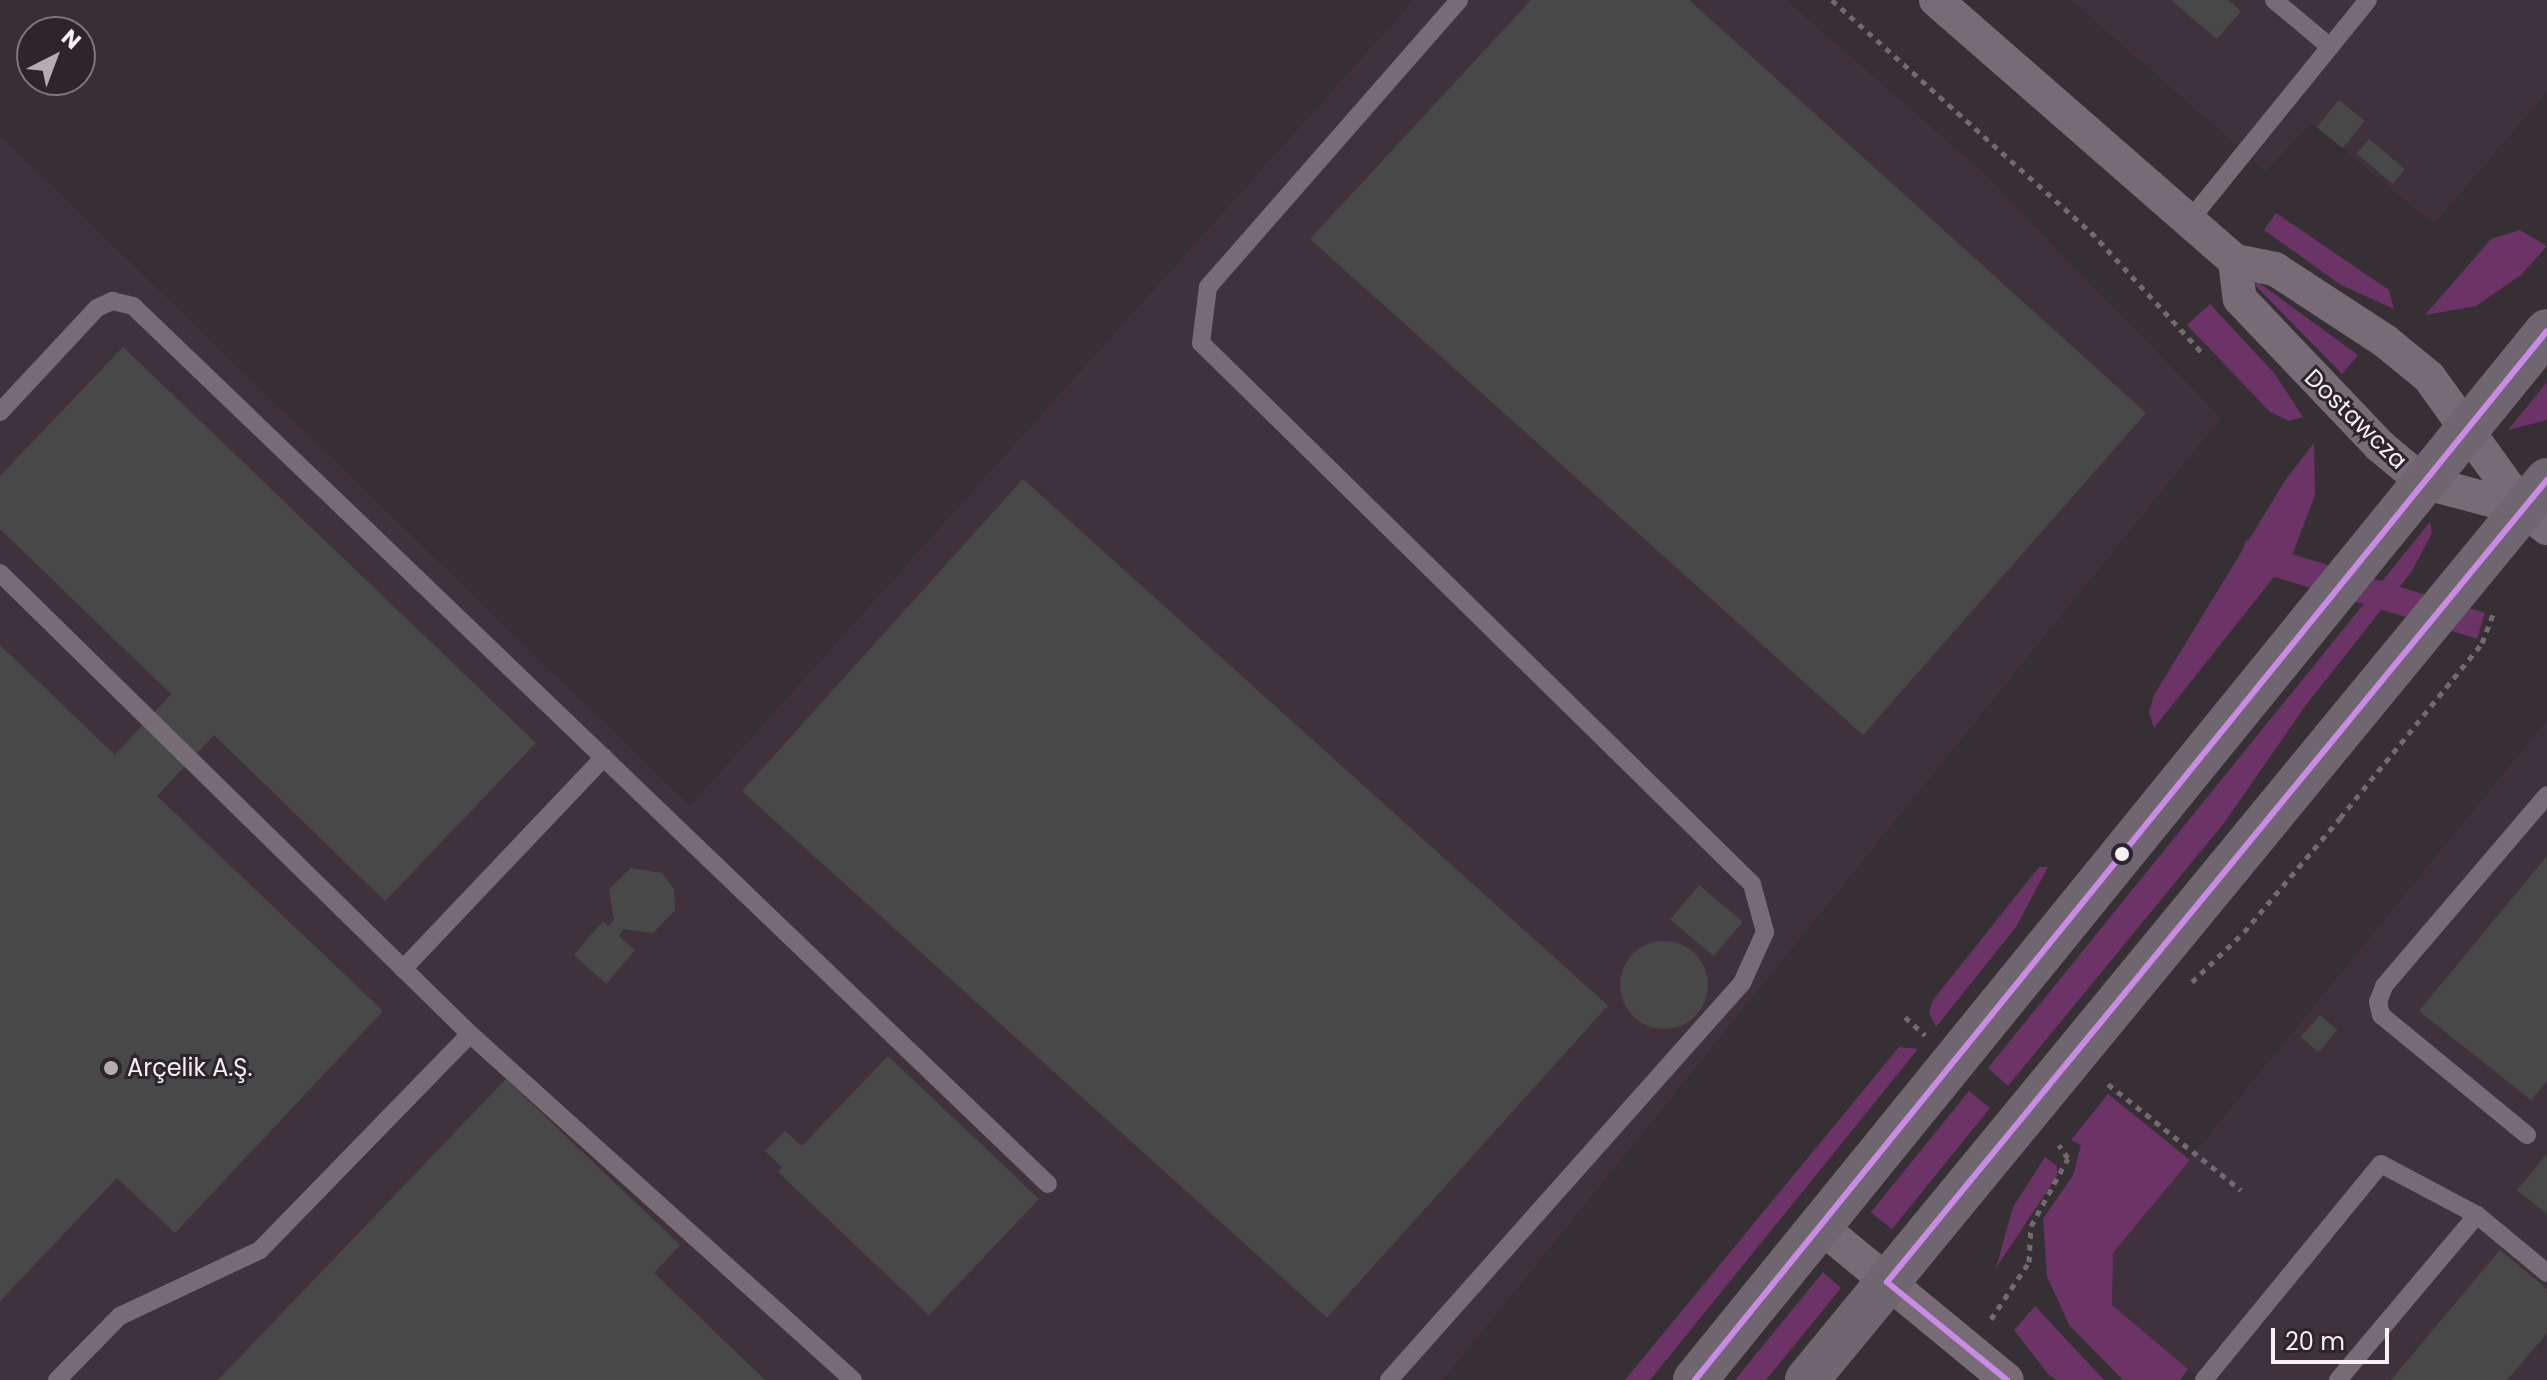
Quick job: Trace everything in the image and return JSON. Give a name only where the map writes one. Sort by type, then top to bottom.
[{"type":"main road","points":[[1695,1380],[2547,331]]},
{"type":"main road","points":[[1807,1380],[2539,506]]},
{"type":"street","points":[[1936,0],[2235,261],[2275,269],[2385,341],[2429,377],[2539,506]]},
{"type":"street","name":"Dostawcza","points":[[2235,261],[2240,299],[2334,402],[2423,482],[2539,506]]},
{"type":"street","points":[[1820,1226],[2007,1380]]},
{"type":"lane","points":[[1389,1380],[1742,983],[1765,932],[1752,884],[1201,343],[1208,287],[1459,0]]},
{"type":"lane","points":[[2274,0],[2330,47]]},
{"type":"lane","points":[[2189,221],[2368,0]]},
{"type":"lane","points":[[0,412],[97,308],[112,301],[133,306],[1048,1184]]},
{"type":"lane","points":[[0,573],[470,1034],[853,1380]]},
{"type":"lane","points":[[403,969],[604,757]]},
{"type":"lane","points":[[2527,1135],[2381,1015],[2378,1002],[2384,986],[2547,795]]},
{"type":"lane","points":[[57,1380],[120,1316],[260,1250],[470,1034]]},
{"type":"lane","points":[[2204,1380],[2381,1164],[2477,1215],[2547,1273]]},
{"type":"lane","points":[[2338,1380],[2477,1215]]},
{"type":"path","points":[[1832,0],[2091,232],[2204,355]]},
{"type":"path","points":[[2186,988],[2244,932],[2340,818],[2482,643],[2493,610]]},
{"type":"path","points":[[2100,1095],[2118,1072]]},
{"type":"path","points":[[2108,1084],[2241,1190]]},
{"type":"path","points":[[1969,1349],[2029,1262],[2031,1226],[2068,1158],[2057,1147],[2066,1137]]},
{"type":"shaded area","points":[[1414,0],[1786,0],[1979,169],[2221,418],[1443,1380],[0,1380],[0,136],[690,806]]},
{"type":"shaded area","points":[[2071,0],[2547,0],[2547,92],[2434,224],[2311,123],[2266,171]]},
{"type":"shaded area","points":[[2276,213],[2389,290],[2394,309],[2341,285],[2264,230]]},
{"type":"shaded area","points":[[2520,230],[2547,246],[2521,275],[2476,306],[2425,315],[2491,239]]},
{"type":"shaded area","points":[[2258,282],[2358,355],[2342,374],[2255,285]]},
{"type":"shaded area","points":[[2210,304],[2275,374],[2303,417],[2289,421],[2270,412],[2187,325]]},
{"type":"shaded area","points":[[2547,382],[2547,420],[2508,430]]},
{"type":"shaded area","points":[[2314,443],[2315,495],[2293,553],[2154,728],[2149,712],[2154,695],[2286,479]]},
{"type":"shaded area","points":[[2430,522],[2432,533],[2412,571],[2306,705],[2224,823],[2008,1086],[1988,1068]]},
{"type":"shaded area","points":[[2246,540],[2485,613],[2477,639],[2238,566]]},
{"type":"shaded area","points":[[2547,720],[2547,1380],[2201,1380],[2112,1305],[2113,1253]]},
{"type":"shaded area","points":[[2039,867],[2048,867],[2016,927],[1936,1027],[1929,1013],[1933,1000]]},
{"type":"shaded area","points":[[1899,1047],[1918,1049],[1650,1380],[1625,1380]]},
{"type":"shaded area","points":[[1969,1091],[1990,1108],[1892,1229],[1871,1212]]},
{"type":"shaded area","points":[[2108,1094],[2190,1160],[2113,1253],[2112,1305],[2188,1369],[2180,1380],[2123,1380],[2069,1325],[2047,1276],[2043,1219],[2073,1175],[2081,1145],[2071,1140]]},
{"type":"shaded area","points":[[2045,1157],[2057,1166],[2057,1176],[1996,1268],[2013,1207]]},
{"type":"shaded area","points":[[1823,1272],[1841,1288],[1766,1380],[1735,1380]]},
{"type":"shaded area","points":[[2035,1306],[2104,1380],[2056,1380],[2048,1374],[2014,1330]]},
{"type":"building","points":[[1531,0],[1689,0],[2146,413],[1863,735],[1310,239]]},
{"type":"building","points":[[2171,0],[2228,0],[2241,11],[2217,39]]},
{"type":"building","points":[[2339,100],[2365,121],[2343,148],[2317,127]]},
{"type":"building","points":[[2369,139],[2405,169],[2393,184],[2357,154]]},
{"type":"building","points":[[123,347],[536,743],[385,901],[214,735],[157,796],[383,1011],[175,1233],[117,1178],[0,1301],[0,645],[115,755],[171,694],[0,529],[0,476]]},
{"type":"building","points":[[1023,479],[1608,1006],[1327,1318],[742,791]]},
{"type":"building","points":[[2547,856],[2547,1081],[2531,1100],[2419,1011]]},
{"type":"building","points":[[631,868],[662,873],[674,889],[675,910],[653,933],[623,929],[619,936],[635,950],[606,984],[574,955],[603,921],[609,927],[614,920],[609,889]]},
{"type":"building","points":[[1699,885],[1743,922],[1714,956],[1670,919]]},
{"type":"building","points":[[1664,941],[1681,945],[1695,954],[1704,968],[1708,985],[1704,1002],[1695,1016],[1681,1025],[1664,1029],[1647,1025],[1633,1016],[1624,1002],[1620,985],[1624,968],[1633,954],[1647,945]]},
{"type":"building","points":[[2320,1015],[2337,1030],[2318,1052],[2301,1037]]},
{"type":"building","points":[[888,1056],[1039,1199],[929,1315],[778,1172],[782,1167],[765,1151],[785,1131],[802,1146]]},
{"type":"building","points":[[506,1079],[680,1245],[654,1273],[765,1380],[218,1380]]},
{"type":"building","points":[[2547,1154],[2547,1214],[2517,1190]]},
{"type":"building","points":[[2500,1250],[2547,1289],[2547,1333],[2507,1380],[2391,1380]]},
{"type":"transit line","points":[[1695,1380],[2547,331]]},
{"type":"transit line","points":[[2007,1380],[1887,1282],[2547,480]]},
{"type":"place","name":"Arçelik A.Ş.","points":[[111,1068]]}]
